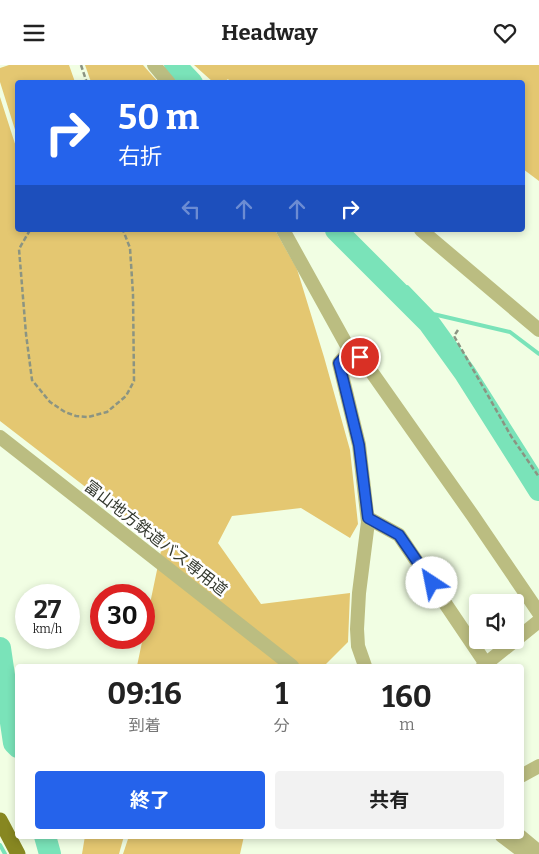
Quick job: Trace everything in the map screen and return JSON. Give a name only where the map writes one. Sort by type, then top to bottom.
[{"type":"main road","points":[[0,820],[18,854]]},
{"type":"street","points":[[154,65],[166,80]]},
{"type":"street","points":[[284,232],[350,351],[360,357],[539,613]]},
{"type":"street","points":[[423,232],[539,330]]},
{"type":"street","points":[[350,351],[339,363],[359,445],[368,518],[358,593],[357,629],[358,646],[364,664]]},
{"type":"street","name":"富山地方鉄道バス専用道","points":[[0,437],[289,664]]},
{"type":"street","points":[[368,518],[399,535],[484,664]]},
{"type":"street","points":[[486,664],[539,621]]},
{"type":"street","points":[[524,774],[539,766]]},
{"type":"street","points":[[506,839],[526,854]]},
{"type":"street","points":[[524,839],[539,852]]},
{"type":"path","points":[[81,65],[86,80]]},
{"type":"path","points":[[29,232],[19,249],[32,380],[50,402],[65,412],[88,417],[107,412],[126,396],[134,381],[132,266],[130,248],[124,232]]},
{"type":"path","points":[[458,330],[454,336],[511,435],[539,477]]},
{"type":"shaded area","points":[[9,65],[69,65],[74,80],[15,80],[15,130],[0,82],[0,68]]},
{"type":"shaded area","points":[[85,65],[143,65],[156,80],[90,80]]},
{"type":"shaded area","points":[[194,65],[539,65],[539,181],[525,170],[525,80],[211,80]]},
{"type":"shaded area","points":[[0,97],[15,144],[15,232],[276,232],[297,269],[350,450],[358,524],[350,538],[301,508],[232,516],[218,543],[261,604],[350,593],[348,642],[326,664],[137,664],[141,649],[155,649],[154,584],[162,546],[0,421]]},
{"type":"shaded area","points":[[84,839],[123,839],[119,854],[82,854]]},
{"type":"shaded area","points":[[128,839],[243,839],[240,854],[123,854]]},
{"type":"waterway","points":[[175,65],[189,80]]},
{"type":"waterway","points":[[338,232],[429,323],[465,373],[539,490]]},
{"type":"waterway","points":[[399,294],[407,287],[433,314],[510,332],[539,354]]},
{"type":"waterway","points":[[0,648],[15,744]]},
{"type":"waterway","points":[[46,839],[50,854]]},
{"type":"waterway","points":[[0,845],[5,854]]},
{"type":"route","points":[[360,357],[350,351],[339,363],[359,445],[368,518],[399,535],[432,583]]}]
